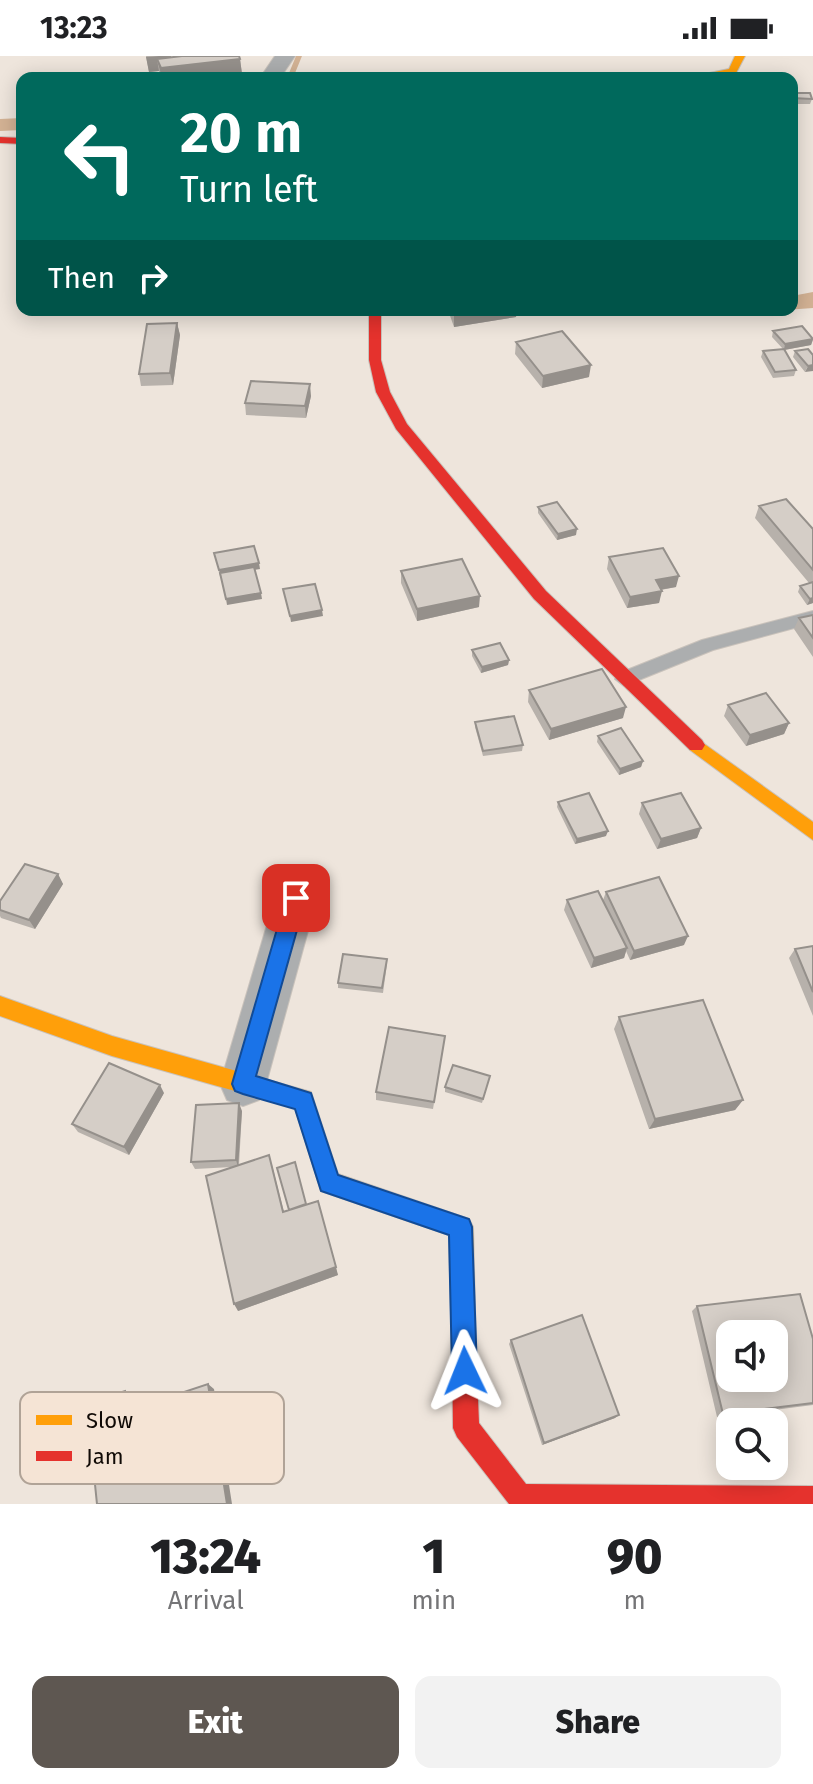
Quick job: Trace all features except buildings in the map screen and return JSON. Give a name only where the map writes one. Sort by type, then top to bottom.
[{"type":"main road","points":[[727,72],[733,71],[740,56]]},
{"type":"main road","points":[[375,316],[375,360],[383,392],[401,426],[540,595],[685,737],[813,832]]},
{"type":"main road","points":[[0,1006],[34,1020],[303,1100],[329,1183],[461,1227],[466,1428],[509,1500],[813,1499]]},
{"type":"street","points":[[243,1084],[296,898]]},
{"type":"lane","points":[[624,679],[708,645],[813,617]]},
{"type":"waterway","points":[[292,72],[299,56]]},
{"type":"waterway","points":[[0,125],[16,124]]},
{"type":"waterway","points":[[798,303],[813,300]]},
{"type":"traffic: slow","points":[[727,72],[733,71],[740,56]]},
{"type":"traffic: slow","points":[[696,745],[813,832]]},
{"type":"traffic: slow","points":[[0,1006],[112,1046],[303,1100],[329,1183],[461,1227],[464,1350]]},
{"type":"traffic: jam","points":[[0,140],[16,141]]},
{"type":"traffic: jam","points":[[375,316],[375,360],[383,392],[401,426],[540,595],[696,745]]},
{"type":"traffic: jam","points":[[464,1350],[466,1428],[520,1497],[813,1499]]},
{"type":"route","points":[[296,898],[243,1084],[303,1100],[329,1183],[461,1227],[465,1371]]}]
